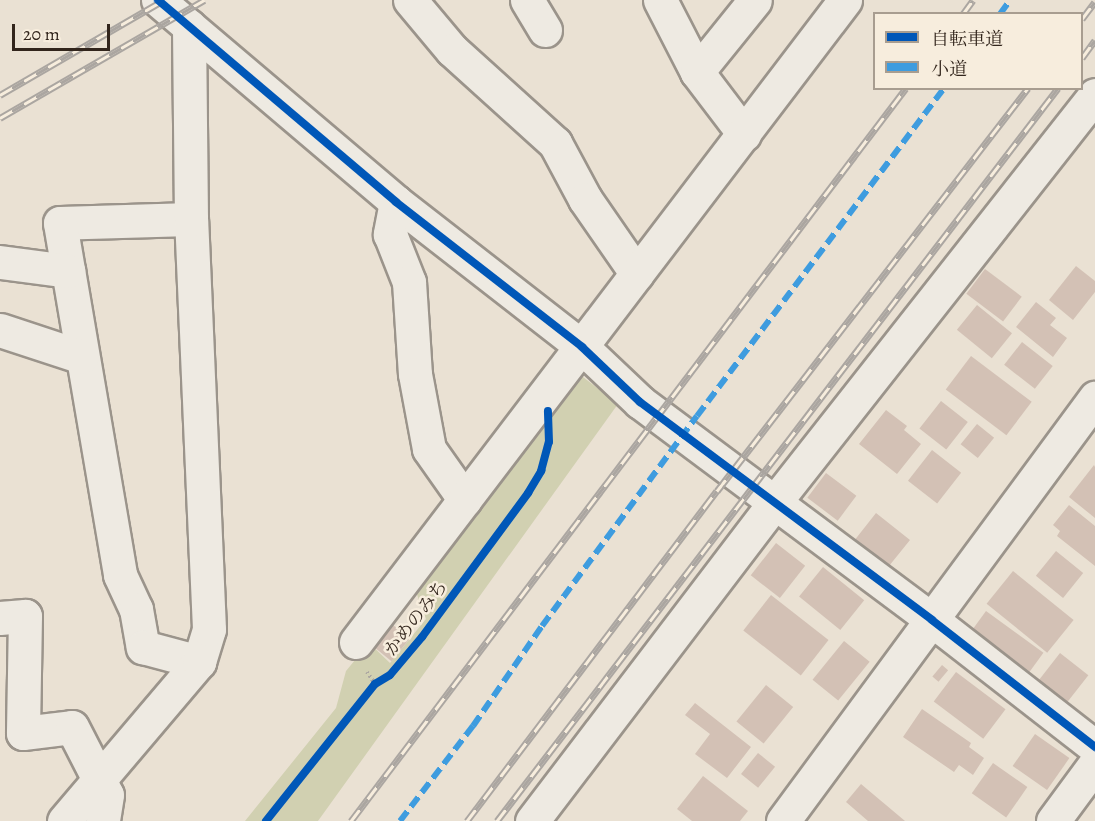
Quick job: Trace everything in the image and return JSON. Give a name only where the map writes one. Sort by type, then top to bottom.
[{"type":"street","points":[[158,0],[396,202],[582,347],[640,402],[932,620],[1095,747]]},
{"type":"street","points":[[410,0],[452,50],[555,142],[585,199],[638,274]]},
{"type":"street","points":[[527,0],[545,30]]},
{"type":"street","points":[[660,0],[697,72],[744,134]]},
{"type":"street","points":[[697,72],[755,0]]},
{"type":"street","points":[[356,642],[845,0]]},
{"type":"street","points":[[64,821],[199,662],[209,629],[191,219],[189,27]]},
{"type":"street","points":[[532,821],[774,503],[1095,95]]},
{"type":"street","points":[[396,202],[390,234],[409,282],[415,374],[429,449],[465,500]]},
{"type":"street","points":[[191,219],[60,223],[120,575],[136,609],[142,648],[199,662]]},
{"type":"street","points":[[0,262],[68,271]]},
{"type":"street","points":[[0,330],[82,357]]},
{"type":"street","points":[[783,821],[932,620],[1083,439],[1095,398]]},
{"type":"street","points":[[0,618],[25,616],[11,736],[72,727],[107,795],[103,821]]},
{"type":"street","points":[[1053,821],[1095,764]]},
{"type":"green space","points":[[583,377],[618,404],[318,821],[245,821],[336,708],[346,671],[369,643],[390,663],[426,619],[412,581],[567,379]]},
{"type":"building","points":[[1076,266],[1095,281],[1095,292],[1073,320],[1049,300]]},
{"type":"building","points":[[985,269],[1022,297],[1003,321],[966,294]]},
{"type":"building","points":[[1036,302],[1056,318],[1050,325],[1067,338],[1053,357],[1016,327]]},
{"type":"building","points":[[977,305],[1012,333],[992,358],[957,330]]},
{"type":"building","points":[[1022,342],[1053,366],[1035,389],[1004,365]]},
{"type":"building","points":[[971,356],[1032,402],[1006,435],[946,390]]},
{"type":"building","points":[[941,401],[968,422],[946,450],[919,429]]},
{"type":"building","points":[[886,410],[907,426],[904,430],[921,444],[897,474],[859,444]]},
{"type":"building","points":[[977,424],[994,438],[978,458],[961,444]]},
{"type":"building","points":[[932,450],[961,473],[937,504],[908,481]]},
{"type":"building","points":[[1094,465],[1095,467],[1095,518],[1069,497]]},
{"type":"building","points":[[826,473],[856,496],[838,521],[807,498]]},
{"type":"building","points":[[1069,505],[1095,526],[1095,566],[1057,536],[1060,531],[1053,525]]},
{"type":"building","points":[[876,513],[910,540],[889,566],[878,556],[873,563],[850,546]]},
{"type":"building","points":[[776,543],[805,566],[780,598],[751,575]]},
{"type":"building","points":[[1056,551],[1083,573],[1063,598],[1036,576]]},
{"type":"building","points":[[823,567],[864,600],[840,630],[799,597]]},
{"type":"building","points":[[1013,571],[1074,620],[1047,653],[987,604]]},
{"type":"building","points":[[771,595],[829,640],[801,675],[743,630]]},
{"type":"building","points":[[986,611],[1043,653],[1023,681],[965,639]]},
{"type":"building","points":[[388,621],[410,639],[392,661],[370,644]]},
{"type":"building","points":[[844,641],[870,662],[838,701],[813,680]]},
{"type":"building","points":[[1060,653],[1088,675],[1062,709],[1034,687]]},
{"type":"building","points":[[942,665],[948,670],[938,682],[932,676]]},
{"type":"building","points":[[956,672],[1006,709],[983,739],[934,702]]},
{"type":"building","points":[[766,685],[793,707],[764,744],[736,722]]},
{"type":"building","points":[[695,703],[751,747],[727,778],[695,754],[710,734],[685,715]]},
{"type":"building","points":[[922,709],[971,743],[969,747],[984,758],[973,775],[959,765],[954,772],[903,737]]},
{"type":"building","points":[[1035,734],[1069,758],[1047,790],[1013,766]]},
{"type":"building","points":[[758,753],[775,767],[758,788],[741,774]]},
{"type":"building","points":[[993,763],[1027,787],[1006,817],[972,793]]},
{"type":"building","points":[[703,776],[748,811],[740,821],[692,821],[677,809]]},
{"type":"building","points":[[861,784],[905,821],[868,821],[846,802]]},
{"type":"railway","points":[[0,95],[164,0]]},
{"type":"railway","points":[[0,118],[204,0]]},
{"type":"railway","points":[[964,12],[973,0]]},
{"type":"railway","points":[[1083,18],[1095,2]]},
{"type":"railway","points":[[1083,57],[1095,40]]},
{"type":"railway","points":[[351,821],[904,90]]},
{"type":"railway","points":[[467,821],[717,491],[1026,90]]},
{"type":"railway","points":[[497,821],[1056,90]]},
{"type":"marked path","points":[[1001,12],[1010,0]]},
{"type":"marked path","points":[[400,821],[473,726],[542,626],[697,416],[942,90]]},
{"type":"cycle path","points":[[158,0],[396,202],[582,347],[640,402],[932,620],[1095,747]]},
{"type":"cycle path","name":"かめのみち","points":[[266,821],[375,684],[390,675],[422,637],[528,493],[541,471],[549,442],[548,411]]}]
